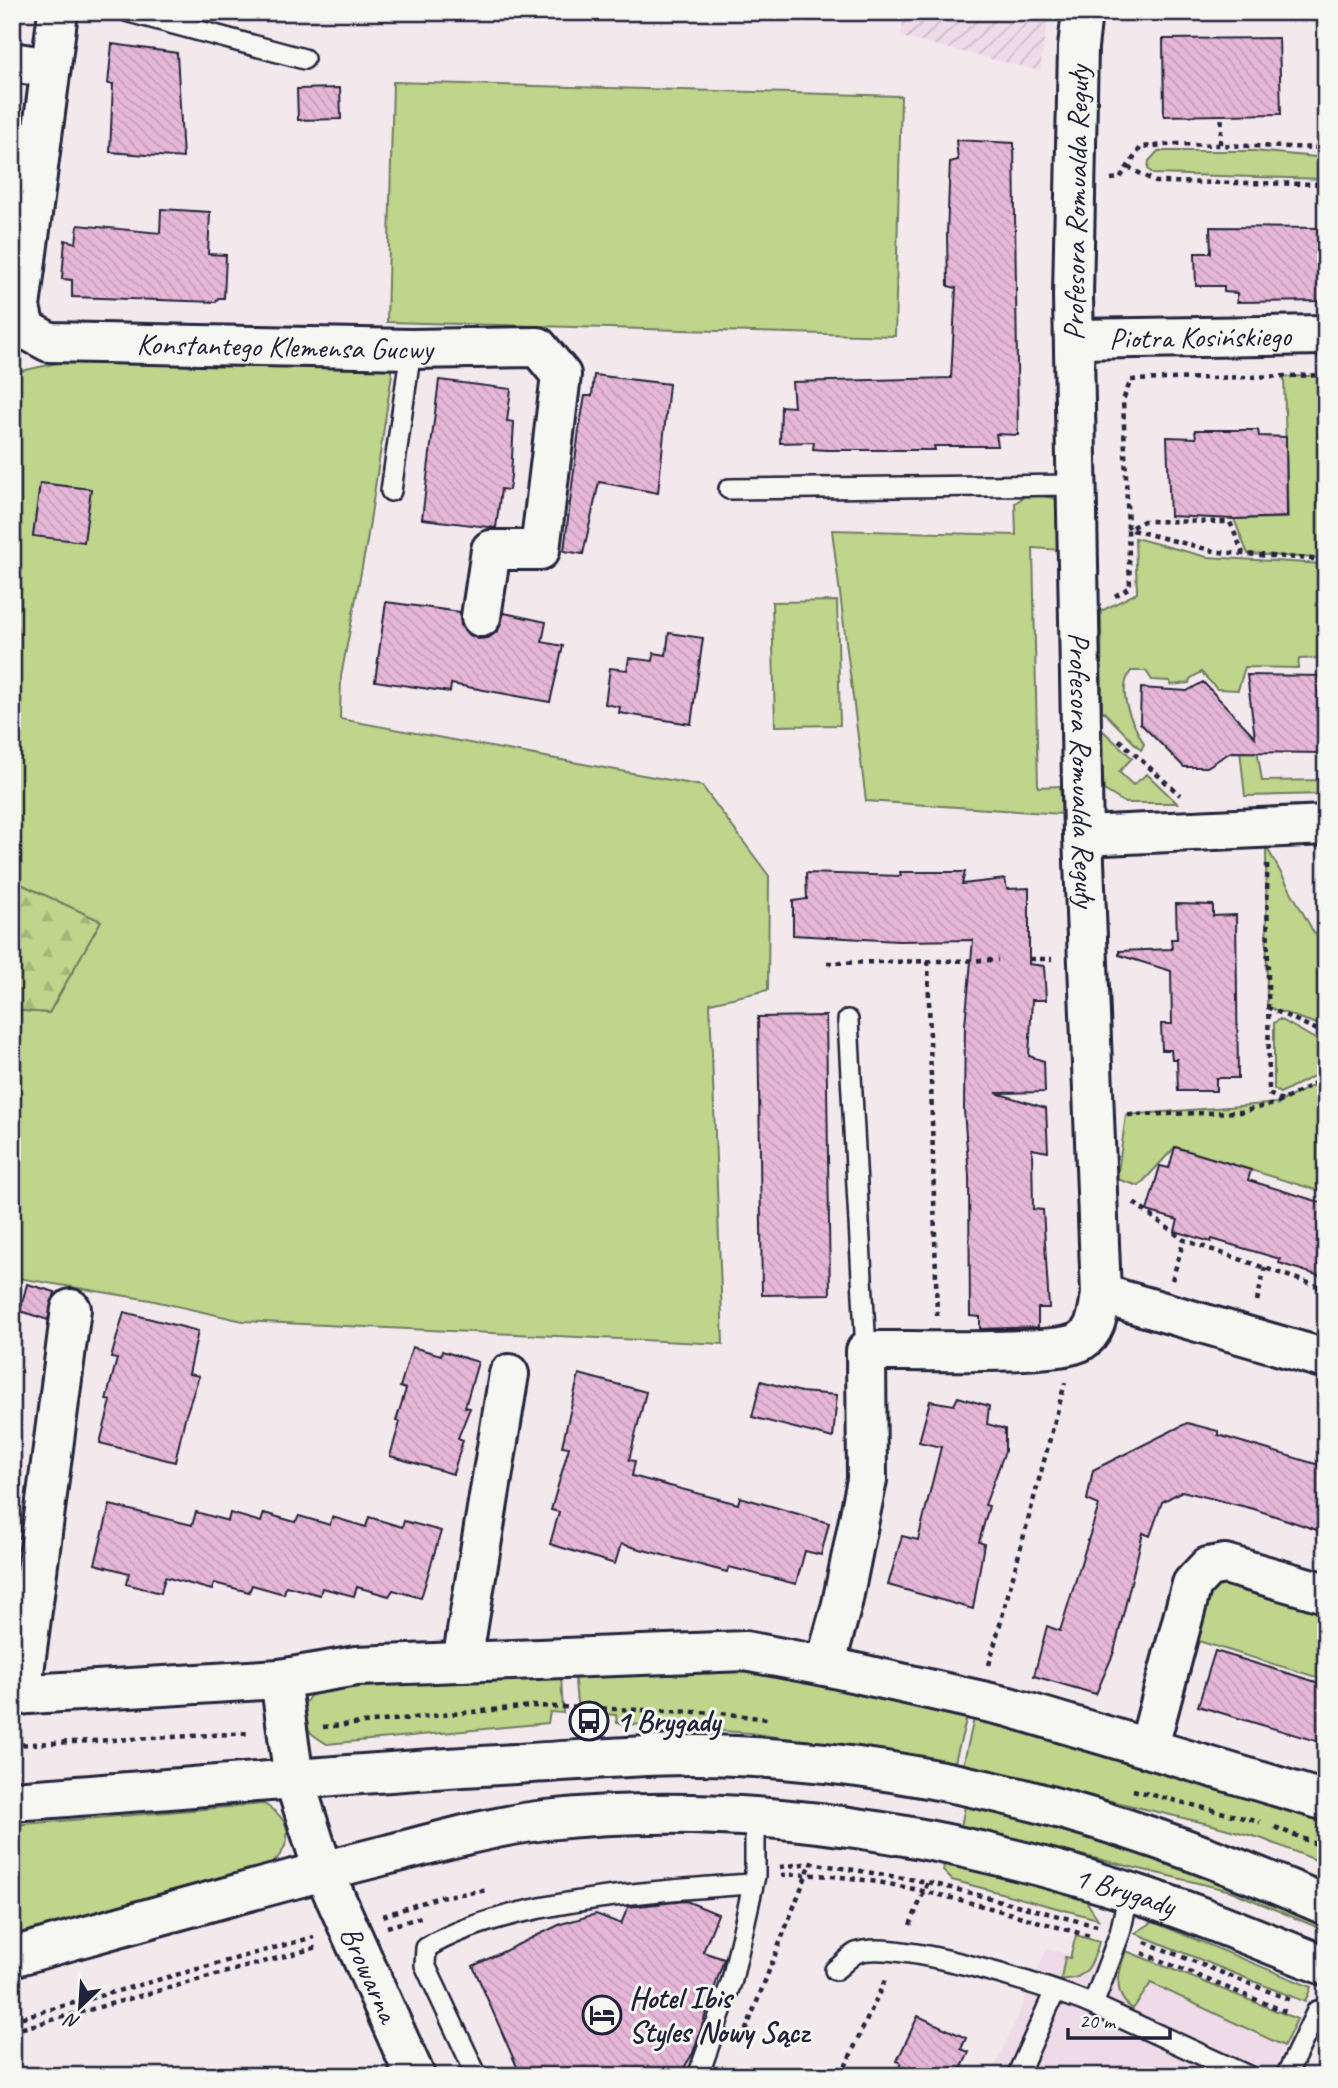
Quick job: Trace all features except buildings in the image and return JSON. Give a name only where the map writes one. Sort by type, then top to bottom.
[{"type":"street","name":"Konstantego Klemensa Gucwy","points":[[58,12],[20,307],[25,330],[48,342],[411,349],[538,347],[561,375],[540,550],[491,550],[481,617]]},
{"type":"street","name":"Profesora Romualda Reguły","points":[[866,1351],[1044,1349],[1080,1342],[1095,1328],[1101,1294],[1083,836],[1076,485],[1074,339],[1078,47],[1083,12]]},
{"type":"street","points":[[12,62],[50,68]]},
{"type":"street","name":"Piotra Kosińskiego","points":[[1074,339],[1326,335]]},
{"type":"street","points":[[1083,836],[1326,825]]},
{"type":"street","points":[[1101,1294],[1326,1359]]},
{"type":"street","points":[[71,1309],[17,1695],[280,1679],[356,1666],[745,1651],[825,1665],[1009,1707],[1149,1746],[1326,1801]]},
{"type":"street","points":[[825,1665],[842,1604],[867,1480],[866,1351]]},
{"type":"street","points":[[462,1662],[509,1374]]},
{"type":"street","points":[[1149,1746],[1192,1584],[1208,1567],[1225,1564],[1326,1593]]},
{"type":"street","name":"Browarna","points":[[280,1679],[294,1779],[323,1870],[415,2076]]},
{"type":"street","name":"1 Brygady","points":[[12,1801],[583,1760],[734,1755],[846,1765],[960,1783],[1084,1813],[1231,1864],[1326,1905]]},
{"type":"street","name":"1 Brygady","points":[[12,1957],[323,1870],[543,1820],[691,1812],[821,1822],[942,1842],[1129,1892],[1326,1966]]},
{"type":"lane","points":[[128,12],[304,59]]},
{"type":"lane","points":[[390,491],[411,349]]},
{"type":"lane","points":[[729,489],[1076,485]]},
{"type":"lane","points":[[848,1020],[866,1351]]},
{"type":"lane","points":[[698,2076],[732,1980],[754,1877],[755,1817]]},
{"type":"lane","points":[[477,2076],[425,1965],[426,1948],[450,1934],[571,1903],[754,1877]]},
{"type":"lane","points":[[1093,2005],[1118,1938],[1129,1892]]},
{"type":"lane","points":[[835,1970],[858,1952],[897,1952],[989,1969],[1093,2005],[1248,2076]]},
{"type":"lane","points":[[1017,2076],[1055,1990]]},
{"type":"lane","points":[[1286,2076],[1315,2016]]},
{"type":"path","points":[[1220,144],[1222,116]]},
{"type":"path","points":[[1108,180],[1120,178],[1141,147],[1220,144],[1326,148]]},
{"type":"path","points":[[1128,167],[1156,182],[1326,184]]},
{"type":"path","points":[[1108,599],[1130,587],[1123,400],[1131,380],[1326,375]]},
{"type":"path","points":[[1128,529],[1144,521],[1230,522],[1243,553]]},
{"type":"path","points":[[1128,529],[1217,552],[1325,559]]},
{"type":"path","points":[[1111,733],[1186,801]]},
{"type":"path","points":[[1266,859],[1269,1094],[1282,1100]]},
{"type":"path","points":[[827,963],[998,960]]},
{"type":"path","points":[[928,961],[936,1313],[939,1322]]},
{"type":"path","points":[[1267,1007],[1326,1034]]},
{"type":"path","points":[[1117,1115],[1241,1112],[1282,1100],[1326,1077]]},
{"type":"path","points":[[1130,1201],[1184,1240],[1326,1290]]},
{"type":"path","points":[[1168,1290],[1184,1240]]},
{"type":"path","points":[[1256,1304],[1265,1267]]},
{"type":"path","points":[[737,2053],[811,1863]]},
{"type":"path","points":[[754,1877],[811,1863],[928,1882],[1118,1938],[1315,2016]]},
{"type":"path","points":[[808,1873],[925,1892],[1118,1938],[1315,2016]]},
{"type":"path","points":[[12,2020],[350,1928],[439,1897],[492,1890]]},
{"type":"shaded area","points":[[904,12],[1049,12],[1040,71],[901,37]]},
{"type":"shaded area","points":[[1047,1948],[1138,1976],[1287,2041],[1271,2076],[991,2076]]},
{"type":"green space","points":[[393,82],[901,96],[895,336],[387,322]]},
{"type":"green space","points":[[1158,151],[1254,151],[1326,158],[1326,179],[1153,174],[1148,169],[1149,161]]},
{"type":"green space","points":[[179,355],[386,360],[392,374],[367,541],[341,676],[340,719],[702,786],[769,876],[768,990],[710,1003],[723,1344],[243,1321],[150,1300],[12,1277],[12,1010],[49,1013],[100,922],[12,880],[12,373],[62,362]]},
{"type":"green space","points":[[1326,375],[1326,544],[1317,558],[1248,554],[1234,519],[1288,518],[1284,377]]},
{"type":"green space","points":[[1030,493],[1057,499],[1061,550],[1033,548],[1038,787],[1060,786],[1062,814],[866,801],[832,530],[1016,535],[1015,503]]},
{"type":"green space","points":[[1135,538],[1207,557],[1322,564],[1322,576],[1326,576],[1326,664],[1322,658],[1299,659],[1298,668],[1245,667],[1238,690],[1217,689],[1201,672],[1190,679],[1189,683],[1171,685],[1170,681],[1152,680],[1146,671],[1131,671],[1125,698],[1144,744],[1141,750],[1102,710],[1101,611],[1137,593]]},
{"type":"green space","points":[[837,601],[840,725],[775,726],[772,602]]},
{"type":"green space","points":[[1099,727],[1132,758],[1119,772],[1133,785],[1147,774],[1177,803],[1125,803],[1104,790]]},
{"type":"green space","points":[[1257,749],[1262,781],[1326,780],[1326,794],[1245,796],[1240,750]]},
{"type":"green space","points":[[1266,846],[1314,933],[1326,938],[1326,1027],[1267,1007]]},
{"type":"green space","points":[[12,880],[101,921],[49,1013],[12,1010]]},
{"type":"green space","points":[[1280,1019],[1326,1045],[1326,1070],[1280,1093],[1274,1089],[1274,1023]]},
{"type":"green space","points":[[1326,1079],[1326,1193],[1175,1147],[1139,1186],[1117,1179],[1126,1115],[1278,1103]]},
{"type":"green space","points":[[1225,1576],[1326,1603],[1326,1680],[1195,1640],[1207,1589]]},
{"type":"green space","points":[[688,1668],[771,1675],[968,1713],[954,1765],[750,1733],[617,1723],[616,1715],[578,1712],[574,1672]]},
{"type":"green space","points":[[561,1676],[563,1713],[550,1712],[548,1723],[327,1744],[308,1730],[303,1722],[301,1709],[310,1696],[326,1689]]},
{"type":"green space","points":[[976,1710],[1326,1809],[1326,1864],[1260,1838],[1213,1825],[963,1766]]},
{"type":"green space","points":[[966,1802],[1006,1810],[1234,1883],[1326,1924],[1326,1931],[1231,1891],[961,1826]]},
{"type":"green space","points":[[264,1804],[282,1818],[287,1834],[282,1851],[268,1868],[12,1938],[12,1825]]},
{"type":"green space","points":[[944,1864],[1075,1895],[1086,1901],[1098,1919],[952,1880],[943,1871]]},
{"type":"green space","points":[[1153,1922],[1311,1987],[1305,2002],[1135,1933]]},
{"type":"green space","points":[[1076,1935],[1099,1942],[1097,1950],[1083,1974],[1061,1979],[1065,1957],[1070,1958]]},
{"type":"green space","points":[[1126,1951],[1297,2019],[1284,2046],[1151,1983],[1133,2009],[1119,1990],[1119,1974]]},
{"type":"place","name":"1 Brygady","points":[[589,1721]]},
{"type":"place","name":"Hotel Ibis Styles Nowy Sącz","points":[[602,2015]]}]
